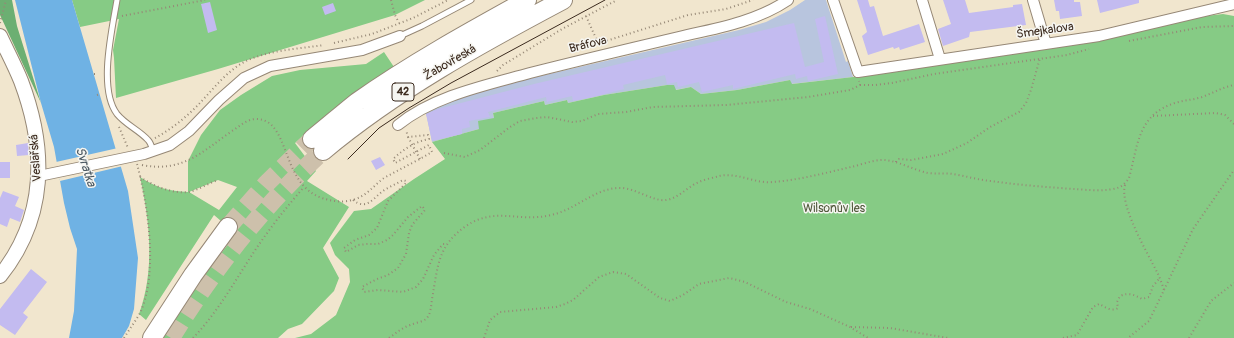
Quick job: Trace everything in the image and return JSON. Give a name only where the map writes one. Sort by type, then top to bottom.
[{"type":"highway","name":"Žabovřeská","points":[[527,0],[441,48],[356,103],[318,145],[367,116],[414,84],[563,0]]},
{"type":"highway","points":[[152,338],[228,227]]},
{"type":"street","name":"Bráfova","points":[[398,125],[419,110],[478,87],[603,54],[741,23],[788,0]]},
{"type":"street","points":[[833,0],[858,72]]},
{"type":"street","points":[[922,0],[940,59]]},
{"type":"street","points":[[1033,0],[1046,44]]},
{"type":"street","name":"Šmejkalova","points":[[858,72],[1099,36],[1232,6]]},
{"type":"street","name":"Veslařská","points":[[0,36],[20,80],[30,111],[38,146],[39,176],[37,195],[28,231],[14,258],[0,276]]},
{"type":"street","points":[[39,176],[153,151],[170,144],[194,126],[219,100],[244,78],[270,66],[362,50],[400,36]]},
{"type":"lane","points":[[117,0],[108,50],[109,90],[114,110],[124,121],[149,141],[153,151]]},
{"type":"lane","points":[[400,36],[471,0]]},
{"type":"path","points":[[0,23],[6,0]]},
{"type":"path","points":[[114,17],[205,0]]},
{"type":"path","points":[[391,0],[399,23]]},
{"type":"path","points":[[372,34],[448,0]]},
{"type":"path","points":[[478,87],[503,65],[562,29],[617,0]]},
{"type":"path","points":[[584,48],[688,16],[726,10],[753,0]]},
{"type":"path","points":[[586,16],[603,54]]},
{"type":"path","points":[[1122,42],[1202,27],[1234,26]]},
{"type":"path","points":[[444,153],[465,157],[480,150],[520,121],[536,118],[547,117],[572,122],[582,121],[598,114],[626,112],[653,107],[726,104],[808,96],[850,90],[860,85],[892,83],[934,74],[1067,55],[1094,48]]},
{"type":"path","points":[[896,162],[896,160],[899,159],[911,160],[943,154],[967,142],[990,127],[1018,112],[1026,102],[1031,90],[1040,58]]},
{"type":"path","points":[[858,72],[860,85]]},
{"type":"path","points":[[353,200],[360,204],[368,203],[384,190],[403,180],[406,183],[388,201],[377,228],[369,235],[350,243],[344,248],[346,252],[358,245],[378,244],[387,240],[411,214],[422,206],[425,210],[410,229],[406,254],[402,264],[392,273],[362,287],[364,292],[378,290],[403,292],[416,287],[423,279],[437,251],[443,244],[446,244],[466,226],[484,217],[493,215],[508,215],[532,218],[554,215],[597,194],[613,189],[628,189],[664,200],[679,195],[698,182],[722,175],[741,176],[769,183],[796,180],[880,160],[896,162],[913,170],[931,174],[953,174],[990,181],[1043,187],[1090,190],[1120,187],[1129,178],[1139,135],[1156,112],[1174,104],[1202,97],[1234,85]]},
{"type":"path","points":[[114,110],[128,157],[137,164],[148,216],[149,238],[148,272],[144,300],[139,314],[124,338]]},
{"type":"path","points":[[1153,116],[1216,113],[1224,115],[1234,124]]},
{"type":"path","points":[[408,137],[420,159]]},
{"type":"path","points":[[1128,338],[1149,321],[1193,229],[1234,170]]},
{"type":"path","points":[[140,177],[165,190],[188,192],[218,180]]},
{"type":"path","points":[[1125,183],[1124,189],[1129,213],[1164,290]]},
{"type":"path","points":[[193,338],[217,311],[265,236],[304,187]]},
{"type":"path","points":[[389,338],[404,328],[425,320],[430,311],[439,263],[446,244]]},
{"type":"path","points":[[484,338],[490,320],[500,312],[556,307],[565,304],[573,300],[599,277],[613,272],[626,274],[660,298],[670,301],[683,295],[699,284],[729,278],[745,282],[786,302],[810,309],[850,327],[868,338]]},
{"type":"path","points":[[1063,338],[1077,335],[1093,307],[1099,304],[1116,310],[1118,308],[1117,302],[1120,296],[1126,293],[1135,295],[1142,300],[1146,299],[1149,297],[1153,286],[1160,279]]},
{"type":"path","points":[[1189,338],[1211,301],[1234,283]]},
{"type":"path","points":[[850,327],[890,328],[948,338]]},
{"type":"shaded area","points":[[805,0],[826,0],[846,62],[848,61],[853,77],[791,84],[790,80],[737,90],[701,94],[691,87],[675,90],[667,85],[604,95],[568,103],[567,100],[545,105],[544,101],[493,113],[494,118],[479,129],[432,142],[424,103],[739,30],[766,22],[790,10]]},
{"type":"green space","points":[[0,0],[12,0],[17,26],[41,103],[0,15]]},
{"type":"green space","points":[[72,0],[425,0],[395,15],[218,69],[116,98],[113,50],[119,19],[80,27]]},
{"type":"green space","name":"Wilsonův les","points":[[1223,14],[1234,16],[1234,338],[295,338],[311,334],[336,315],[350,282],[349,269],[335,255],[330,243],[354,211],[371,209],[445,159],[432,142],[479,129],[478,121],[494,118],[493,113],[544,101],[545,105],[567,100],[568,103],[604,95],[667,85],[674,85],[676,90],[691,87],[701,94],[737,90],[790,80],[792,84],[853,77],[1100,41],[1206,16]]},
{"type":"green space","points":[[384,52],[394,67],[318,123],[295,143],[316,171],[307,181],[349,207],[323,248],[339,278],[334,291],[302,324],[288,329],[278,338],[162,338],[195,287],[236,234],[214,215],[146,320],[139,314],[144,297],[149,263],[148,229],[140,177],[163,188],[174,191],[188,192],[188,161],[201,135],[220,110],[272,76],[300,70],[366,64]],"holes":[[[218,180],[237,187],[219,210],[189,192]]]},
{"type":"water","name":"Svratka","points":[[15,0],[72,0],[128,191],[138,258],[134,309],[129,326],[122,338],[69,338],[74,311],[77,249],[64,203],[54,147],[41,103]]},
{"type":"pier","points":[[118,148],[123,166],[60,181],[60,179],[58,179],[54,164],[56,164],[56,162]]},
{"type":"building","points":[[857,0],[868,0],[870,7],[874,6],[883,36],[919,24],[925,42],[900,50],[899,47],[894,49],[893,47],[868,55],[862,36],[867,32]]},
{"type":"building","points":[[943,0],[965,0],[969,13],[1013,7],[1013,5],[1022,4],[1026,25],[970,32],[969,37],[943,46],[938,29],[951,24]]},
{"type":"building","points":[[1054,0],[1074,0],[1074,2],[1080,2],[1082,16],[1060,19],[1059,11],[1056,11]]},
{"type":"building","points":[[1097,0],[1139,0],[1139,3],[1100,13]]},
{"type":"building","points":[[210,2],[217,30],[208,33],[201,4]]},
{"type":"building","points":[[333,3],[336,11],[325,15],[322,7]]},
{"type":"building","points":[[825,16],[838,74],[808,81],[807,76],[796,79],[795,74],[733,89],[733,85],[702,92],[699,82],[678,87],[677,82],[667,84],[665,75],[623,85],[624,89],[593,97],[573,101],[572,96],[547,102],[546,97],[488,112],[490,117],[469,121],[470,127],[462,129],[462,134],[432,141],[426,114],[438,109],[534,84],[794,23],[805,67],[824,62],[815,19]]},
{"type":"building","points":[[28,143],[29,155],[17,156],[16,145]]},
{"type":"building","points":[[380,157],[385,165],[376,170],[371,161]]},
{"type":"building","points":[[0,162],[10,162],[10,178],[0,178]]},
{"type":"building","points":[[3,191],[19,197],[15,206],[24,210],[20,222],[10,218],[7,227],[0,224],[0,198]]},
{"type":"building","points":[[31,269],[47,282],[23,313],[28,317],[15,335],[0,325],[0,309]]},
{"type":"tunnel","points":[[228,227],[266,184],[312,139]]},
{"type":"tunnel","points":[[171,338],[222,262],[280,194],[323,151]]},
{"type":"tram line","points":[[348,159],[379,128],[409,108],[451,83],[605,0]]}]
